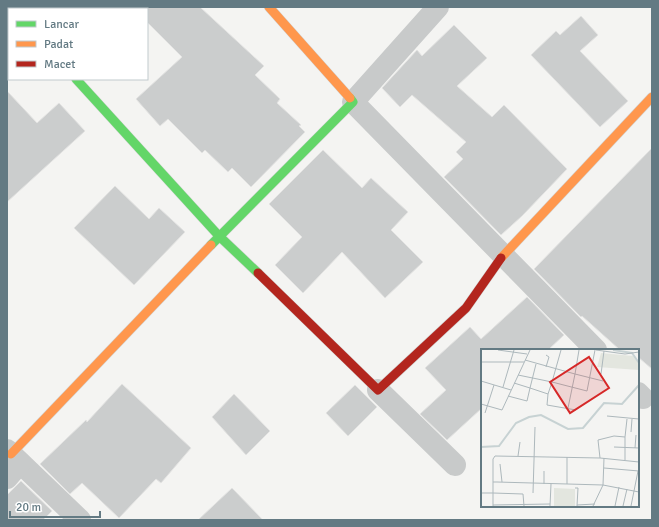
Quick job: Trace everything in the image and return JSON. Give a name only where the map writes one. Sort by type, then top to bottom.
[{"type":"street","points":[[269,7],[353,102],[595,349]]},
{"type":"street","points":[[80,520],[11,461],[220,236],[353,102],[438,7]]},
{"type":"street","points":[[77,80],[220,236],[456,465]]},
{"type":"street","points":[[378,390],[466,308],[502,255],[652,97]]},
{"type":"building","points":[[132,7],[200,7],[264,66],[255,75],[280,99],[277,103],[301,125],[299,126],[305,132],[251,187],[232,168],[228,172],[205,150],[202,153],[168,119],[160,126],[136,99],[182,57],[148,23],[148,8]]},
{"type":"building","points":[[581,16],[598,35],[580,51],[628,101],[600,127],[531,55],[556,31],[560,35]]},
{"type":"building","points":[[454,25],[487,58],[457,86],[492,117],[504,105],[567,169],[522,216],[501,235],[444,177],[463,159],[456,152],[466,142],[412,95],[400,107],[382,88],[417,50],[422,56]]},
{"type":"building","points":[[7,91],[37,123],[59,103],[85,131],[7,202]]},
{"type":"building","points":[[652,148],[652,369],[639,358],[639,349],[619,349],[582,316],[581,317],[534,269]]},
{"type":"building","points":[[323,150],[362,188],[371,178],[408,212],[391,230],[423,262],[385,298],[342,252],[303,293],[275,265],[302,237],[269,204]]},
{"type":"building","points":[[115,186],[149,219],[159,208],[185,232],[134,285],[74,228]]},
{"type":"building","points":[[527,297],[564,335],[549,349],[481,349],[481,409],[447,440],[420,414],[446,390],[425,368],[470,327],[481,339]]},
{"type":"building","points":[[122,384],[191,448],[161,483],[156,479],[119,518],[82,483],[70,494],[40,464],[86,420],[87,422]]},
{"type":"building","points":[[355,385],[377,407],[348,436],[326,413]]},
{"type":"building","points":[[234,394],[270,431],[246,455],[212,417]]},
{"type":"building","points":[[21,481],[52,511],[43,520],[7,520],[7,495]]},
{"type":"building","points":[[232,488],[263,520],[198,520]]},
{"type":"traffic: fast","points":[[77,80],[219,236],[258,273]]},
{"type":"traffic: fast","points":[[211,245],[353,102],[350,98]]},
{"type":"traffic: slow","points":[[269,7],[350,98]]},
{"type":"traffic: slow","points":[[501,258],[652,97]]},
{"type":"traffic: slow","points":[[11,454],[211,245]]},
{"type":"traffic: jam","points":[[258,273],[378,390],[466,308],[501,258]]}]
